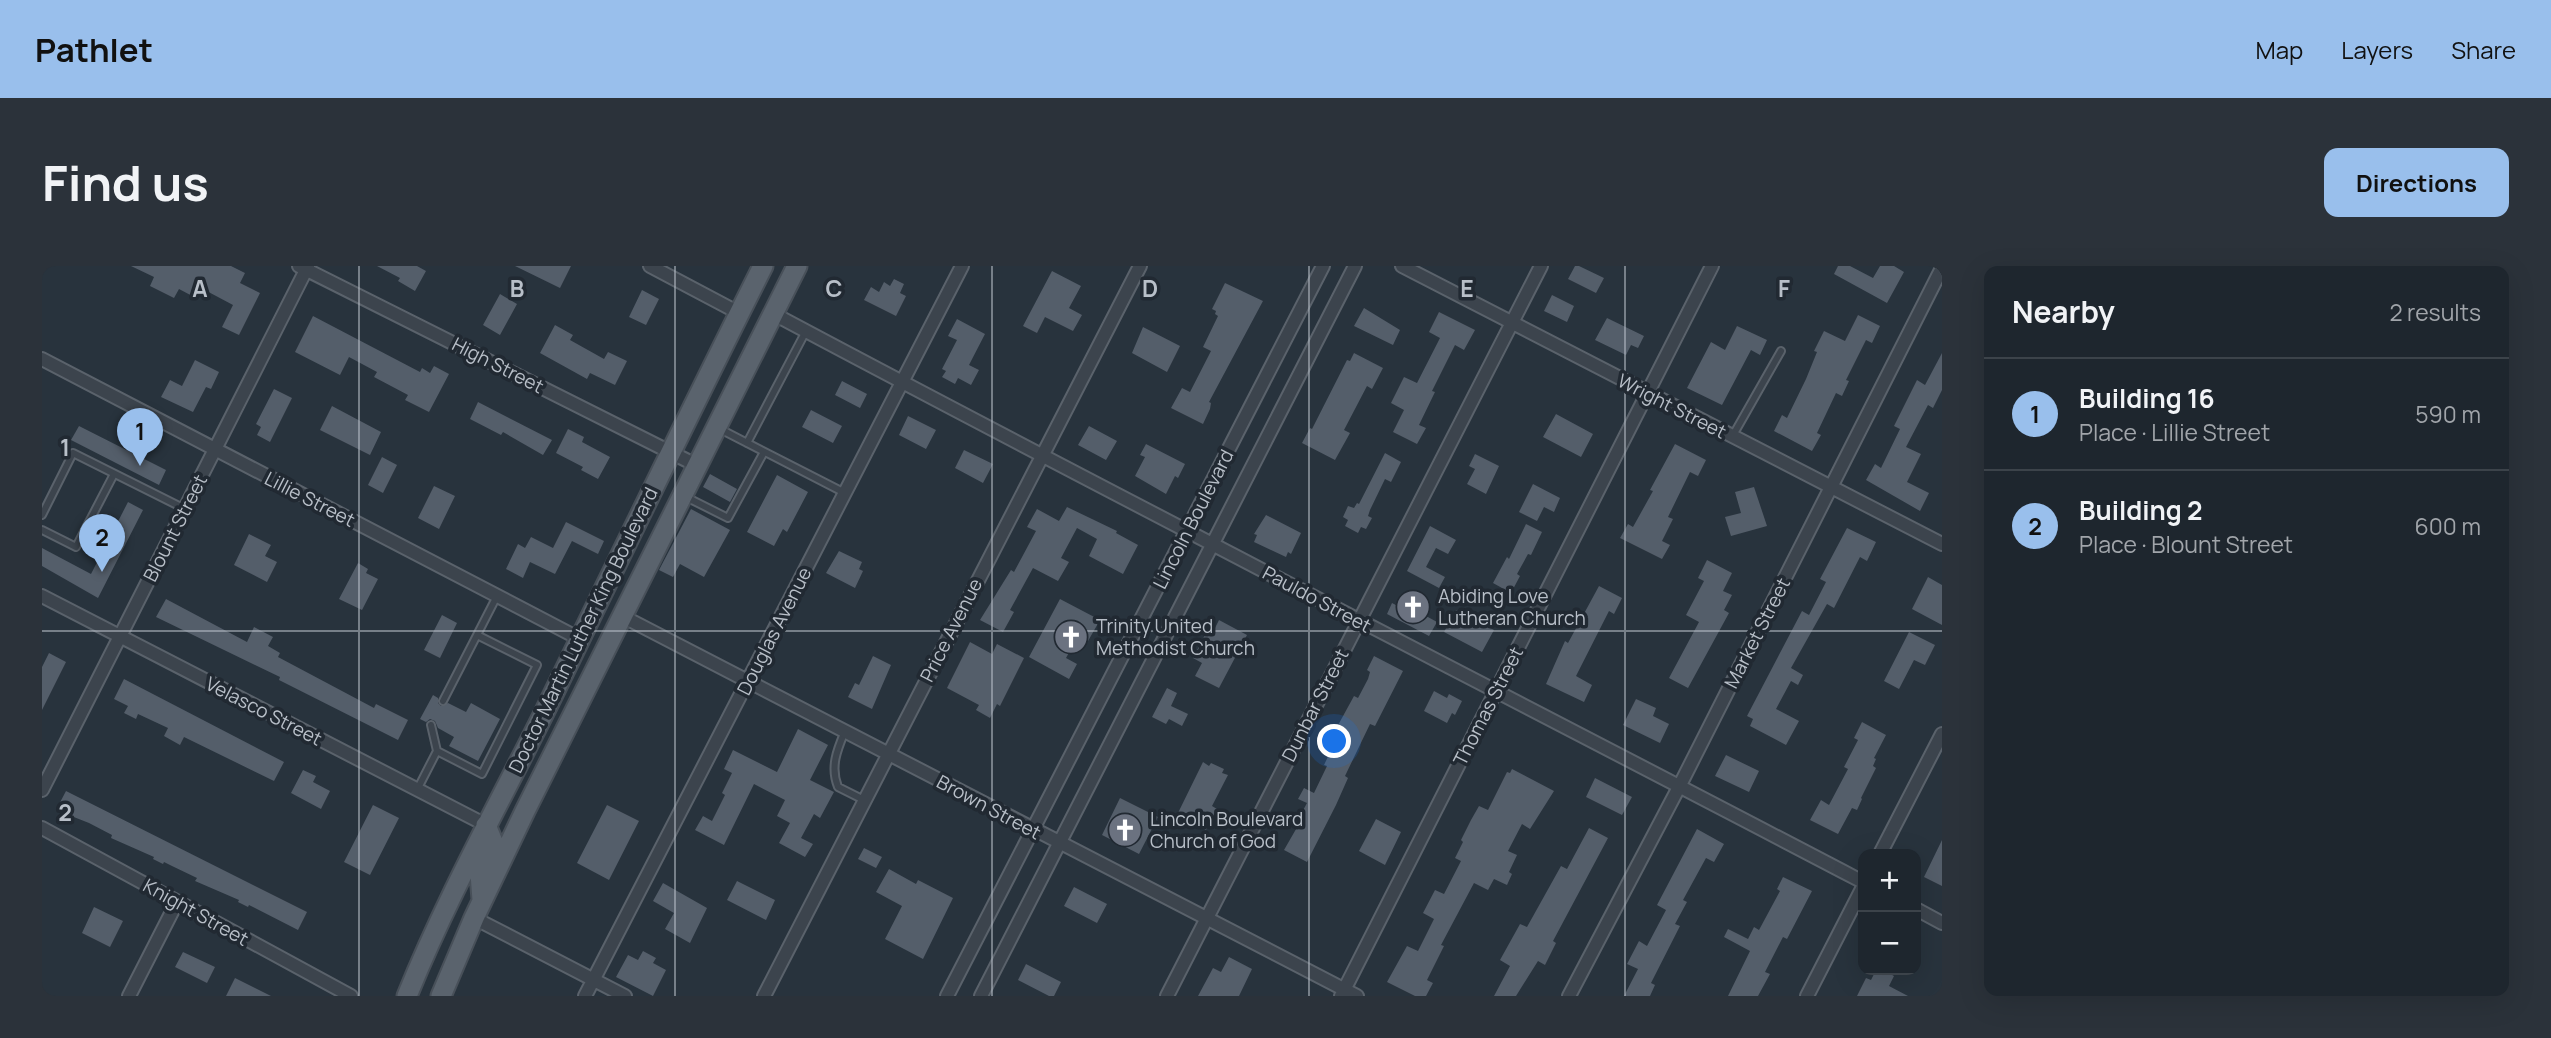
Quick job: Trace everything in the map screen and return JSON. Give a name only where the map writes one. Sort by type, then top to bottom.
[{"type":"main road","name":"Doctor Martin Luther King Boulevard","points":[[407,996],[486,825],[763,266]]},
{"type":"main road","points":[[786,287],[788,266]]},
{"type":"main road","name":"Doctor Martin Luther King Boulevard","points":[[441,996],[478,909],[525,811],[797,266]]},
{"type":"main road","points":[[525,811],[518,796],[518,789],[546,728],[544,712]]},
{"type":"main road","points":[[478,909],[480,873],[493,842],[486,825]]},
{"type":"street","points":[[650,266],[740,313]]},
{"type":"street","name":"Douglas Avenue","points":[[585,996],[962,266]]},
{"type":"street","name":"Price Avenue","points":[[764,996],[1140,266]]},
{"type":"street","name":"Lincoln Boulevard","points":[[947,996],[1323,266]]},
{"type":"street","name":"Lincoln Boulevard","points":[[981,996],[1355,266]]},
{"type":"street","name":"Wright Street","points":[[1402,266],[1942,544]]},
{"type":"street","name":"Dunbar Street","points":[[1167,996],[1541,266]]},
{"type":"street","name":"Thomas Street","points":[[1342,993],[1712,266]]},
{"type":"street","name":"Blount Street","points":[[42,790],[215,450],[304,267]]},
{"type":"street","name":"High Street","points":[[304,267],[696,465]]},
{"type":"street","name":"Market Street","points":[[1569,996],[1679,787],[1942,268]]},
{"type":"street","name":"Pauldo Street","points":[[772,313],[1858,879]]},
{"type":"street","name":"Lillie Street","points":[[42,359],[578,638]]},
{"type":"street","name":"Velasco Street","points":[[42,596],[486,825]]},
{"type":"street","name":"Brown Street","points":[[622,616],[1206,919],[1342,993],[1357,996]]},
{"type":"street","points":[[1883,849],[1942,734]]},
{"type":"street","name":"Knight Street","points":[[42,828],[351,996]]},
{"type":"street","points":[[1807,996],[1858,897]]},
{"type":"street","points":[[129,996],[177,902]]},
{"type":"street","points":[[478,909],[625,996]]},
{"type":"street","points":[[1921,912],[1942,923]]},
{"type":"lane","points":[[747,443],[806,331]]},
{"type":"lane","points":[[1732,437],[1781,351]]},
{"type":"lane","points":[[715,427],[845,493]]},
{"type":"lane","points":[[681,494],[728,517],[764,452]]},
{"type":"lane","points":[[42,515],[73,453],[185,509]]},
{"type":"lane","points":[[42,530],[76,547],[114,474]]},
{"type":"lane","points":[[443,701],[497,596]]},
{"type":"lane","points":[[437,751],[482,774],[537,665],[477,635]]},
{"type":"lane","points":[[417,790],[437,751],[431,725]]},
{"type":"lane","points":[[845,731],[837,751],[833,774],[838,787],[864,800]]},
{"type":"building","points":[[131,266],[231,266],[245,273],[240,283],[260,293],[239,335],[222,327],[233,305],[201,288],[196,298],[179,289],[174,298],[150,286],[154,277]]},
{"type":"building","points":[[377,266],[417,266],[426,271],[415,291],[398,281],[400,278]]},
{"type":"building","points":[[515,266],[571,266],[560,288]]},
{"type":"building","points":[[1575,266],[1604,278],[1596,293],[1568,279]]},
{"type":"building","points":[[1838,266],[1850,266],[1873,278],[1880,266],[1894,266],[1904,272],[1887,303],[1834,274]]},
{"type":"building","points":[[1052,271],[1081,286],[1069,308],[1082,315],[1073,331],[1045,317],[1037,333],[1023,326]]},
{"type":"building","points":[[894,279],[904,284],[900,293],[906,296],[896,316],[864,300],[871,287],[879,292],[884,282],[890,286]]},
{"type":"building","points":[[1225,283],[1263,301],[1209,402],[1210,409],[1203,424],[1171,408],[1182,388],[1190,392],[1211,351],[1203,347],[1218,316],[1212,309]]},
{"type":"building","points":[[642,290],[659,299],[646,325],[629,317]]},
{"type":"building","points":[[500,294],[517,304],[500,335],[483,325]]},
{"type":"building","points":[[1552,295],[1574,306],[1567,322],[1544,311]]},
{"type":"building","points":[[1364,308],[1400,330],[1393,345],[1354,326]]},
{"type":"building","points":[[1439,312],[1475,330],[1464,350],[1455,345],[1432,391],[1435,392],[1419,425],[1426,428],[1417,444],[1393,432],[1404,410],[1391,403],[1404,377],[1417,383],[1440,338],[1429,332]]},
{"type":"building","points":[[1858,315],[1880,326],[1872,343],[1866,340],[1846,380],[1849,381],[1842,396],[1836,393],[1817,433],[1821,435],[1812,451],[1774,431],[1782,415],[1787,418],[1806,379],[1817,352],[1814,351],[1824,331],[1845,341]]},
{"type":"building","points":[[313,316],[420,372],[422,368],[430,373],[434,366],[449,374],[429,412],[405,400],[408,395],[374,377],[377,372],[349,357],[340,375],[295,352]]},
{"type":"building","points":[[1607,318],[1644,336],[1638,348],[1631,345],[1626,355],[1595,340]]},
{"type":"building","points":[[957,319],[985,334],[969,365],[979,370],[971,385],[958,378],[955,384],[942,377],[946,371],[942,369],[957,340],[948,336]]},
{"type":"building","points":[[555,325],[573,335],[570,340],[604,359],[608,352],[627,361],[615,385],[590,373],[587,379],[540,353]]},
{"type":"building","points":[[1737,326],[1767,340],[1760,355],[1751,350],[1722,405],[1687,388],[1711,342],[1725,350]]},
{"type":"building","points":[[1143,327],[1180,346],[1167,372],[1132,353]]},
{"type":"building","points":[[1354,353],[1383,368],[1372,389],[1367,386],[1344,430],[1350,433],[1335,460],[1302,443],[1310,428],[1312,429],[1347,360],[1350,361]]},
{"type":"building","points":[[1942,353],[1942,390],[1933,408],[1928,405],[1906,447],[1921,454],[1907,482],[1929,493],[1920,511],[1866,480],[1875,464],[1881,468],[1900,429],[1894,426],[1917,380],[1925,385]]},
{"type":"building","points":[[195,360],[219,372],[211,389],[206,387],[193,412],[161,397],[170,380],[182,386]]},
{"type":"building","points":[[842,381],[867,394],[860,408],[835,395]]},
{"type":"building","points":[[274,389],[292,398],[270,442],[257,435],[261,427],[256,424]]},
{"type":"building","points":[[478,402],[552,440],[543,455],[503,432],[501,435],[470,419]]},
{"type":"building","points":[[332,406],[381,432],[370,455],[320,430]]},
{"type":"building","points":[[811,410],[842,426],[833,443],[802,427]]},
{"type":"building","points":[[1556,414],[1593,434],[1581,457],[1543,437]]},
{"type":"building","points":[[908,416],[936,430],[926,449],[899,435]]},
{"type":"building","points":[[79,426],[166,470],[159,485],[71,440]]},
{"type":"building","points":[[1089,426],[1117,441],[1106,460],[1078,445]]},
{"type":"building","points":[[568,429],[584,437],[582,442],[610,457],[598,479],[581,470],[583,467],[556,453]]},
{"type":"building","points":[[1146,444],[1185,464],[1166,494],[1135,476],[1145,457],[1140,455]]},
{"type":"building","points":[[1675,444],[1706,460],[1698,476],[1690,472],[1668,517],[1673,519],[1662,541],[1670,545],[1662,559],[1620,538],[1628,524],[1633,527]]},
{"type":"building","points":[[964,450],[993,464],[983,483],[955,468]]},
{"type":"building","points":[[1385,453],[1401,462],[1391,482],[1385,479],[1368,516],[1372,518],[1366,529],[1361,527],[1358,533],[1345,526],[1348,520],[1343,517],[1348,506],[1354,508],[1359,504]]},
{"type":"building","points":[[1475,454],[1499,466],[1486,494],[1467,484],[1475,469],[1469,466]]},
{"type":"building","points":[[382,457],[397,465],[383,493],[368,485]]},
{"type":"building","points":[[710,474],[737,489],[730,502],[703,487]]},
{"type":"building","points":[[777,475],[808,492],[787,532],[783,529],[774,546],[747,532]]},
{"type":"building","points":[[1533,484],[1560,498],[1554,512],[1544,507],[1537,521],[1519,512]]},
{"type":"building","points":[[434,486],[455,496],[439,529],[418,518]]},
{"type":"building","points":[[1754,487],[1767,526],[1731,536],[1725,517],[1741,513],[1735,492]]},
{"type":"building","points":[[128,502],[143,510],[98,598],[42,566],[42,548],[91,574]]},
{"type":"building","points":[[1067,507],[1117,531],[1116,533],[1138,545],[1123,574],[1089,556],[1097,539],[1077,528],[1061,558],[1069,562],[1058,581],[1033,568],[1010,610],[1014,612],[1003,632],[980,620],[1011,570],[1014,572],[1036,531],[1027,527],[1037,509],[1059,521]]},
{"type":"building","points":[[691,509],[730,530],[704,577],[680,564],[673,577],[659,570]]},
{"type":"building","points":[[1266,515],[1301,533],[1291,554],[1288,552],[1286,557],[1254,542],[1257,535],[1254,534]]},
{"type":"building","points":[[566,522],[604,541],[598,554],[572,541],[555,574],[530,562],[523,578],[506,569],[518,544],[525,548],[531,537],[553,548]]},
{"type":"building","points":[[1526,524],[1542,532],[1531,555],[1528,554],[1517,574],[1520,576],[1511,593],[1493,583],[1507,557],[1509,559]]},
{"type":"building","points":[[1430,526],[1456,540],[1448,554],[1436,548],[1426,567],[1445,577],[1439,588],[1407,571]]},
{"type":"building","points":[[1847,528],[1876,542],[1867,561],[1860,557],[1834,608],[1827,604],[1791,668],[1803,675],[1798,685],[1791,681],[1776,709],[1799,721],[1786,745],[1750,726],[1753,719],[1747,716],[1802,611],[1809,615],[1826,582],[1820,579]]},
{"type":"building","points":[[249,534],[271,545],[265,556],[277,562],[267,582],[234,565]]},
{"type":"building","points":[[839,551],[862,562],[859,569],[863,571],[855,588],[826,573]]},
{"type":"building","points":[[1707,560],[1732,573],[1723,591],[1732,595],[1724,610],[1729,613],[1688,688],[1669,678],[1699,622],[1686,615],[1704,581],[1698,578]]},
{"type":"building","points":[[358,563],[368,569],[366,573],[378,579],[362,610],[339,599]]},
{"type":"building","points":[[1928,577],[1942,585],[1942,625],[1912,609]]},
{"type":"building","points":[[1599,586],[1622,598],[1614,614],[1609,611],[1576,676],[1592,685],[1584,702],[1546,684],[1565,641],[1568,643]]},
{"type":"building","points":[[166,599],[247,642],[254,627],[273,637],[268,646],[280,653],[278,657],[374,708],[376,704],[408,720],[398,740],[279,680],[280,677],[156,617]]},
{"type":"building","points":[[1060,599],[1100,620],[1088,641],[1078,636],[1066,658],[1077,664],[1069,679],[1029,657]]},
{"type":"building","points":[[1392,603],[1415,615],[1417,611],[1437,622],[1429,636],[1387,614]]},
{"type":"building","points":[[1456,610],[1494,630],[1482,652],[1444,632]]},
{"type":"building","points":[[442,615],[457,623],[440,658],[424,650]]},
{"type":"building","points":[[1219,620],[1247,635],[1219,688],[1195,676],[1202,663],[1193,658],[1208,629],[1213,632]]},
{"type":"building","points":[[1909,632],[1935,645],[1925,665],[1914,660],[1899,689],[1884,681]]},
{"type":"building","points":[[970,642],[992,654],[997,644],[1024,658],[1000,706],[997,704],[990,718],[976,710],[979,705],[947,688]]},
{"type":"building","points":[[49,653],[66,662],[42,710],[42,667]]},
{"type":"building","points":[[873,656],[891,665],[872,709],[848,697],[855,683],[859,685]]},
{"type":"building","points":[[1374,656],[1403,671],[1375,726],[1370,724],[1345,776],[1348,778],[1336,805],[1307,862],[1284,850],[1303,817],[1300,816],[1307,803],[1298,799],[1304,788],[1314,793],[1336,740],[1331,738],[1354,696],[1358,698],[1368,679],[1370,672],[1367,670]]},
{"type":"building","points":[[124,679],[284,762],[274,781],[184,737],[180,745],[164,736],[168,728],[138,714],[136,719],[124,713],[128,706],[114,699]]},
{"type":"building","points":[[1167,688],[1177,693],[1171,706],[1188,714],[1182,726],[1169,719],[1166,724],[1152,717]]},
{"type":"building","points":[[1434,691],[1447,698],[1449,694],[1462,701],[1455,715],[1452,713],[1447,723],[1424,711]]},
{"type":"building","points":[[433,695],[438,698],[441,706],[448,703],[466,712],[471,703],[500,719],[478,761],[449,746],[454,737],[438,728],[435,721],[430,719],[426,722],[420,719]]},
{"type":"building","points":[[1636,699],[1656,708],[1653,716],[1669,724],[1660,743],[1623,725]]},
{"type":"building","points":[[1862,722],[1886,735],[1874,758],[1876,759],[1873,766],[1876,768],[1857,810],[1852,808],[1838,834],[1810,820],[1821,800],[1829,805],[1848,769],[1844,767],[1858,740],[1854,738]]},
{"type":"building","points":[[798,729],[828,745],[810,780],[834,792],[820,818],[814,814],[801,838],[813,844],[805,857],[779,843],[790,823],[777,816],[785,800],[754,784],[724,845],[695,830],[703,816],[712,821],[725,795],[722,793],[732,773],[724,769],[733,750],[777,772]]},
{"type":"building","points":[[1726,755],[1759,771],[1749,792],[1715,776]]},
{"type":"building","points":[[1203,762],[1224,769],[1222,773],[1228,775],[1212,806],[1217,809],[1206,830],[1177,815]]},
{"type":"building","points":[[1512,769],[1554,791],[1530,829],[1522,824],[1508,851],[1517,855],[1509,872],[1512,874],[1507,885],[1494,879],[1488,890],[1474,883],[1441,945],[1444,946],[1427,980],[1433,983],[1426,996],[1415,996],[1387,982],[1407,946],[1418,951],[1434,919],[1423,913],[1435,890],[1444,894],[1461,861],[1455,858],[1471,820],[1479,806],[1488,810],[1507,772],[1510,773]]},
{"type":"building","points":[[303,770],[316,776],[313,782],[330,791],[321,809],[291,793]]},
{"type":"building","points":[[1595,778],[1632,797],[1622,815],[1586,797]]},
{"type":"building","points":[[66,791],[307,912],[298,930],[111,838],[112,835],[89,823],[56,810]]},
{"type":"building","points":[[1120,798],[1158,817],[1139,854],[1102,835]]},
{"type":"building","points":[[373,805],[399,818],[370,875],[344,862]]},
{"type":"building","points":[[607,805],[639,821],[609,880],[577,863]]},
{"type":"building","points":[[1376,819],[1401,832],[1385,865],[1359,851]]},
{"type":"building","points":[[1589,828],[1608,838],[1553,941],[1556,943],[1545,965],[1538,961],[1516,996],[1494,996],[1510,966],[1500,960],[1520,924],[1527,927],[1561,866],[1567,869]]},
{"type":"building","points":[[1697,829],[1724,844],[1714,862],[1706,858],[1683,900],[1687,902],[1675,924],[1680,926],[1651,983],[1655,985],[1650,996],[1624,996],[1638,969],[1627,964],[1639,941],[1647,946],[1666,910],[1657,905]]},
{"type":"building","points":[[1942,840],[1942,886],[1924,877]]},
{"type":"building","points":[[864,848],[882,857],[876,868],[858,859]]},
{"type":"building","points":[[889,869],[916,884],[918,880],[953,898],[923,959],[885,939],[902,906],[876,892]]},
{"type":"building","points":[[1783,877],[1812,891],[1787,939],[1783,937],[1765,972],[1770,974],[1758,996],[1728,996],[1750,951],[1724,937],[1728,929],[1748,939],[1754,927],[1759,930],[1780,891],[1777,889]]},
{"type":"building","points":[[737,881],[775,900],[766,920],[727,900]]},
{"type":"building","points":[[663,883],[707,908],[690,943],[665,929],[674,913],[653,901]]},
{"type":"building","points":[[1074,887],[1107,904],[1097,923],[1064,906]]},
{"type":"building","points":[[94,907],[123,921],[110,947],[82,933]]},
{"type":"building","points":[[643,951],[656,958],[653,963],[666,970],[653,996],[616,977],[628,955],[638,960]]},
{"type":"building","points":[[183,952],[215,967],[207,983],[175,967]]},
{"type":"building","points":[[1229,957],[1252,969],[1239,996],[1198,996],[1213,968],[1221,972]]},
{"type":"building","points":[[1026,964],[1061,982],[1054,996],[1018,980]]},
{"type":"building","points":[[1874,975],[1892,975],[1889,986],[1908,996],[1857,996],[1866,978],[1871,980]]},
{"type":"building","points":[[235,978],[271,996],[226,996]]},
{"type":"place","name":"Building 16","points":[[140,466]]},
{"type":"place","name":"Building 2","points":[[102,572]]},
{"type":"place","name":"Abiding Love Lutheran Church","points":[[1413,607]]},
{"type":"place","name":"Trinity United Methodist Church","points":[[1071,637]]},
{"type":"place","name":"Lincoln Boulevard Church of God","points":[[1125,830]]}]
